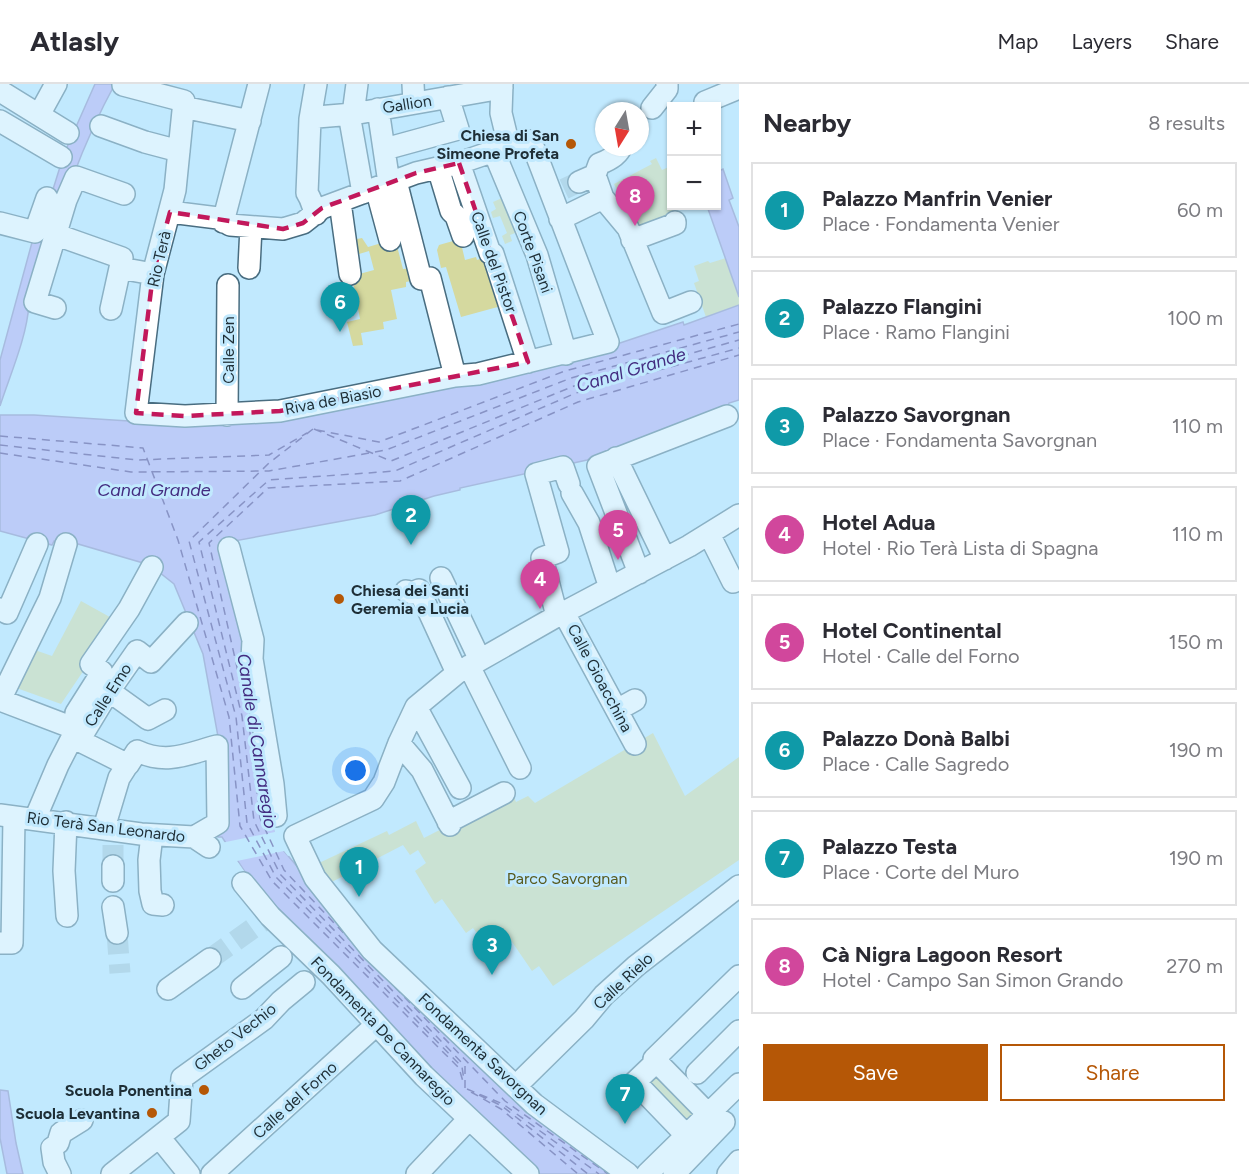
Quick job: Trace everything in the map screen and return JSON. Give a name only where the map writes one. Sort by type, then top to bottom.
[{"type":"street","points":[[39,115],[56,84]]},
{"type":"street","points":[[223,222],[259,84]]},
{"type":"street","points":[[316,84],[310,119],[307,193],[312,199],[312,207],[316,214]]},
{"type":"street","points":[[357,84],[351,114],[424,279],[430,278],[455,376]]},
{"type":"street","points":[[652,110],[667,89],[667,84]]},
{"type":"street","points":[[123,85],[184,101],[183,107],[250,121]]},
{"type":"street","name":"Gallion","points":[[312,113],[317,117],[351,114],[378,109],[414,93],[448,97],[502,86]]},
{"type":"street","name":"Corte Pisani","points":[[502,86],[501,149],[567,354]]},
{"type":"street","points":[[705,102],[739,88]]},
{"type":"street","points":[[0,91],[68,133]]},
{"type":"street","points":[[385,149],[458,129],[448,97]]},
{"type":"street","name":"Rio Terà","points":[[136,413],[153,274],[170,212],[180,151],[183,107]]},
{"type":"street","points":[[378,109],[385,149],[381,186],[390,240]]},
{"type":"street","points":[[0,121],[61,158]]},
{"type":"street","points":[[101,126],[145,142],[180,151]]},
{"type":"street","points":[[170,212],[218,218],[230,225],[283,229],[303,223],[322,208],[381,186],[531,141],[594,177],[632,231],[663,313],[691,302]]},
{"type":"street","name":"Calle del Pistor","points":[[459,163],[490,253],[493,254],[528,362]]},
{"type":"street","points":[[438,168],[451,211],[456,216],[463,236]]},
{"type":"street","points":[[45,305],[57,235],[66,200],[76,177],[124,194]]},
{"type":"street","points":[[557,226],[594,177]]},
{"type":"street","points":[[557,226],[594,177]]},
{"type":"street","points":[[0,223],[35,232],[47,198]]},
{"type":"street","points":[[340,202],[350,274]]},
{"type":"street","points":[[632,231],[675,223]]},
{"type":"street","name":"Riva de Biasio","points":[[136,413],[185,416],[280,411],[455,376],[478,374],[567,354],[608,342],[557,226]]},
{"type":"street","points":[[249,268],[250,227]]},
{"type":"street","points":[[57,235],[122,258],[111,309]]},
{"type":"street","points":[[120,268],[153,274]]},
{"type":"street","name":"Calle Zen","points":[[227,415],[228,285]]},
{"type":"street","points":[[639,573],[598,466],[727,416]]},
{"type":"street","points":[[615,458],[665,559]]},
{"type":"street","name":"Calle Gioacchina","points":[[610,588],[590,523],[571,489],[563,467],[536,474],[558,552],[542,558],[561,614],[593,650],[626,705],[635,744]]},
{"type":"street","points":[[504,793],[449,824],[418,765],[399,743],[416,707],[467,667],[665,559],[739,515]]},
{"type":"street","points":[[709,534],[733,582]]},
{"type":"street","points":[[3,611],[37,544]]},
{"type":"street","points":[[66,544],[50,598],[0,700],[73,726]]},
{"type":"street","points":[[229,548],[253,640],[252,659],[276,816]]},
{"type":"street","points":[[6,943],[16,817],[73,726],[102,672],[91,664],[129,609],[152,567]]},
{"type":"street","points":[[467,667],[447,572],[416,589],[439,634],[467,667],[520,768]]},
{"type":"street","name":"Calle Emo","points":[[73,726],[84,732],[137,651],[151,662],[187,623]]},
{"type":"street","points":[[109,691],[148,719],[165,710]]},
{"type":"street","points":[[416,707],[460,789]]},
{"type":"street","name":"Rio Terà San Leonardo","points":[[16,817],[66,822],[111,834],[152,835],[201,842],[218,823],[217,746],[175,758],[153,758],[137,751],[128,765],[73,726]]},
{"type":"street","name":"Fondamenta Savorgnan","points":[[399,743],[384,782],[373,799],[295,836],[315,878],[372,950],[509,1082],[534,1104],[628,1174]]},
{"type":"street","points":[[111,834],[119,778],[126,768]]},
{"type":"street","points":[[66,822],[63,871],[67,916]]},
{"type":"street","points":[[152,835],[149,860],[150,891],[153,904],[162,905]]},
{"type":"street","name":"Fondamenta De Cannaregio","points":[[243,883],[270,916],[331,975],[468,1120],[528,1174]]},
{"type":"street","name":"Calle Rielo","points":[[516,1086],[584,1019],[604,995],[636,966],[739,886]]},
{"type":"street","points":[[113,907],[117,933]]},
{"type":"street","points":[[242,987],[281,957]]},
{"type":"street","points":[[168,989],[202,965]]},
{"type":"street","points":[[686,1135],[635,1082],[739,976]]},
{"type":"street","name":"Gheto Vechio","points":[[112,1174],[178,1121],[182,1078],[264,1019],[304,982]]},
{"type":"street","name":"Calle del Forno","points":[[212,1174],[376,1025]]},
{"type":"street","points":[[687,1082],[739,1031]]},
{"type":"street","points":[[656,1060],[687,1082],[716,1118]]},
{"type":"street","points":[[675,1174],[739,1084]]},
{"type":"street","points":[[647,1174],[686,1135],[716,1118]]},
{"type":"street","points":[[60,1174],[54,1162],[52,1148],[56,1145],[61,1132],[82,1120]]},
{"type":"street","points":[[417,1174],[468,1120]]},
{"type":"street","points":[[159,1137],[189,1174]]},
{"type":"street","points":[[728,1174],[739,1161]]},
{"type":"highlighted area","points":[[459,163],[528,362],[280,411],[185,416],[136,413],[153,274],[170,212],[283,229],[303,223],[322,208],[416,173]]},
{"type":"green space","points":[[656,158],[662,170],[667,168],[667,210],[674,210],[677,221],[639,235],[614,184],[652,164],[650,161]]},
{"type":"green space","points":[[509,195],[523,230],[510,235],[512,241],[505,244],[502,236],[507,233],[500,216],[493,218],[491,212],[496,209],[493,202]]},
{"type":"green space","points":[[362,238],[368,247],[385,242],[397,246],[403,269],[412,268],[415,280],[406,282],[406,287],[391,290],[397,319],[383,322],[384,329],[361,333],[363,345],[353,346],[347,322],[360,319],[352,276],[374,270],[369,251],[349,257],[347,241]]},
{"type":"green space","points":[[460,239],[465,260],[476,257],[477,260],[489,256],[505,305],[461,317],[446,267],[441,268],[437,250],[439,245]]},
{"type":"green space","points":[[726,258],[739,297],[739,305],[706,317],[694,283],[699,281],[694,266]]},
{"type":"green space","points":[[81,601],[117,621],[61,704],[11,686],[29,648],[52,656]]},
{"type":"green space","name":"Parco Savorgnan","points":[[653,733],[685,796],[739,757],[739,860],[553,986],[539,966],[532,971],[508,936],[498,943],[495,940],[486,945],[473,928],[466,933],[442,899],[435,904],[415,871],[426,863],[418,850],[410,855],[403,845],[328,884],[319,863],[387,831],[389,835],[416,821],[424,838],[512,793],[516,802],[528,796],[535,803]]},
{"type":"green space","points":[[657,1066],[704,1113],[687,1130],[640,1082]]},
{"type":"water","points":[[95,84],[115,84],[89,137],[67,192],[29,304],[22,343],[0,406],[0,360],[34,235],[50,199],[64,154]]},
{"type":"water","points":[[723,169],[733,198],[729,200],[739,227],[739,297],[708,210],[721,210],[721,170]]},
{"type":"water","name":"Canal Grande","points":[[739,305],[739,400],[729,403],[726,410],[587,460],[460,488],[460,490],[375,515],[234,541],[246,649],[272,823],[284,851],[370,952],[620,1174],[539,1174],[490,1131],[286,919],[249,878],[222,837],[218,837],[219,742],[203,654],[174,584],[150,565],[78,544],[77,546],[54,541],[52,545],[0,531],[0,415],[129,421],[175,419],[605,348],[683,322],[684,325]]},
{"type":"water","points":[[0,1090],[8,1091],[23,1174],[7,1174],[0,1138]]},
{"type":"pier","points":[[275,822],[291,855],[288,856],[284,851],[237,861],[249,878],[247,880],[221,843],[275,832],[272,823]]},
{"type":"ferry route","points":[[317,430],[379,442],[565,371],[739,324]]},
{"type":"ferry route","points":[[0,453],[131,472],[269,471],[386,450],[571,378],[739,332]]},
{"type":"ferry route","points":[[314,429],[391,461],[574,386],[739,340]]},
{"type":"ferry route","points":[[465,1088],[465,1066],[280,874],[254,821],[242,716],[199,542],[269,480],[395,471],[576,393],[739,348]]},
{"type":"ferry route","points":[[353,943],[284,870],[260,818],[248,716],[209,543],[268,488],[400,481],[578,402],[739,355]]},
{"type":"ferry route","points":[[313,429],[269,463],[189,541],[236,717],[247,823],[276,877],[462,1067],[464,1080]]},
{"type":"ferry route","points":[[0,445],[137,460],[269,455],[307,433]]},
{"type":"ferry route","points":[[0,436],[143,448],[178,540],[229,717],[240,826],[272,881],[459,1068],[464,1085]]},
{"type":"ferry route","points":[[385,977],[505,1101],[608,1174]]},
{"type":"ferry route","points":[[467,1089],[503,1104],[599,1174]]},
{"type":"ferry route","points":[[471,1092],[501,1109],[578,1174]]},
{"type":"ferry route","points":[[479,1095],[502,1106],[588,1174]]},
{"type":"tunnel","points":[[564,189],[579,182]]},
{"type":"tunnel","points":[[113,843],[113,866]]},
{"type":"tunnel","points":[[210,959],[270,916]]},
{"type":"tunnel","points":[[117,933],[120,973]]},
{"type":"place","name":"Chiesa di San Simeone Profeta","points":[[571,144]]},
{"type":"place","name":"Cà Nigra Lagoon Resort","points":[[635,226]]},
{"type":"place","name":"Palazzo Donà Balbi","points":[[340,332]]},
{"type":"place","name":"Palazzo Flangini","points":[[411,545]]},
{"type":"place","name":"Hotel Continental","points":[[618,560]]},
{"type":"place","name":"Chiesa dei Santi Geremia e Lucia","points":[[339,599]]},
{"type":"place","name":"Hotel Adua","points":[[540,609]]},
{"type":"place","name":"Palazzo Manfrin Venier","points":[[359,897]]},
{"type":"place","name":"Palazzo Savorgnan","points":[[492,975]]},
{"type":"place","name":"Scuola Ponentina","points":[[204,1090]]},
{"type":"place","name":"Scuola Levantina","points":[[152,1113]]},
{"type":"place","name":"Palazzo Testa","points":[[625,1124]]},
{"type":"water label","name":"Canale di Cannaregio","points":[[257,741]]}]
